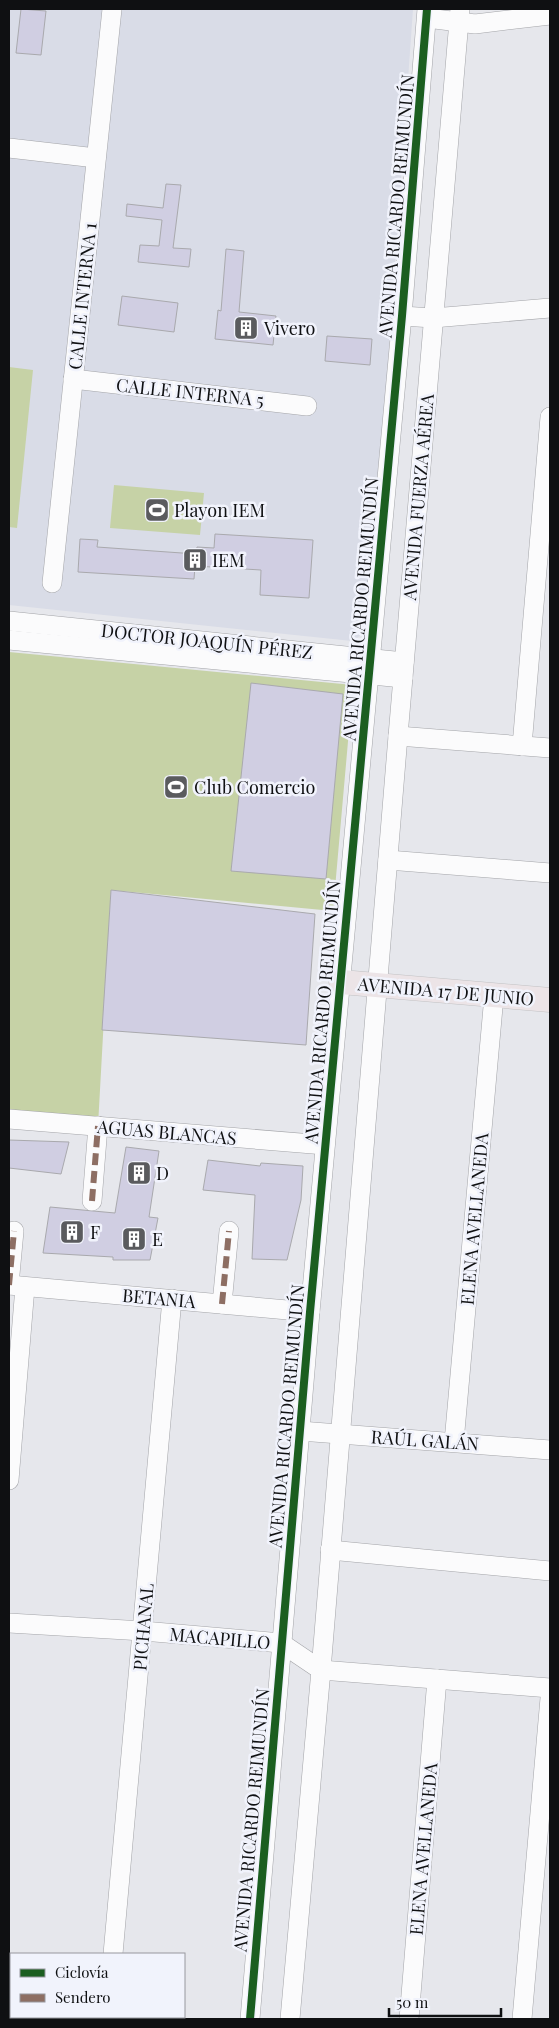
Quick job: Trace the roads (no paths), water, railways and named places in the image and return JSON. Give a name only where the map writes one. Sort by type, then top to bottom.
[{"type":"main road","name":"AVENIDA 17 DE JUNIO","points":[[341,982],[550,1000]]},
{"type":"street","name":"CALLE INTERNA 1","points":[[52,583],[112,9]]},
{"type":"street","points":[[427,13],[459,16],[475,24],[550,15]]},
{"type":"street","name":"AVENIDA RICARDO REIMUNDÍN","points":[[250,2019],[310,1312],[402,316],[427,13]]},
{"type":"street","name":"AVENIDA FUERZA AÉREA","points":[[377,985],[459,16]]},
{"type":"street","points":[[9,148],[96,158]]},
{"type":"street","points":[[402,316],[433,318],[550,308]]},
{"type":"street","name":"CALLE INTERNA 5","points":[[73,379],[307,406]]},
{"type":"street","points":[[522,746],[550,417]]},
{"type":"street","name":"DOCTOR JOAQUÍN PÉREZ","points":[[9,621],[404,670]]},
{"type":"street","name":"DOCTOR JOAQUÍN PÉREZ","points":[[9,640],[369,666]]},
{"type":"street","points":[[398,736],[550,748]]},
{"type":"street","points":[[388,860],[550,873]]},
{"type":"street","points":[[290,2019],[321,1670],[377,985]]},
{"type":"street","name":"ELENA AVELLANEDA","points":[[454,1442],[494,996]]},
{"type":"street","name":"AGUAS BLANCAS","points":[[9,1119],[325,1145]]},
{"type":"street","points":[[92,1201],[98,1126]]},
{"type":"street","points":[[222,1304],[229,1230]]},
{"type":"street","points":[[9,1480],[14,1231]]},
{"type":"street","name":"BETANIA","points":[[14,1286],[310,1312]]},
{"type":"street","name":"PICHANAL","points":[[112,1953],[172,1299]]},
{"type":"street","name":"RAÚL GALÁN","points":[[300,1431],[550,1450]]},
{"type":"street","points":[[330,1550],[550,1571]]},
{"type":"street","name":"MACAPILLO","points":[[9,1623],[143,1631],[281,1643]]},
{"type":"street","points":[[281,1643],[321,1670],[550,1688]]},
{"type":"street","name":"ELENA AVELLANEDA","points":[[409,2019],[437,1679]]},
{"type":"street","points":[[522,2019],[550,1698]]},
{"type":"place","name":"Vivero","points":[[246,328]]},
{"type":"place","name":"Playon IEM","points":[[157,510]]},
{"type":"place","name":"IEM","points":[[195,560]]},
{"type":"place","name":"Club Comercio","points":[[176,787]]},
{"type":"place","name":"D","points":[[139,1173]]},
{"type":"place","name":"F","points":[[72,1232]]},
{"type":"place","name":"E","points":[[134,1239]]}]
